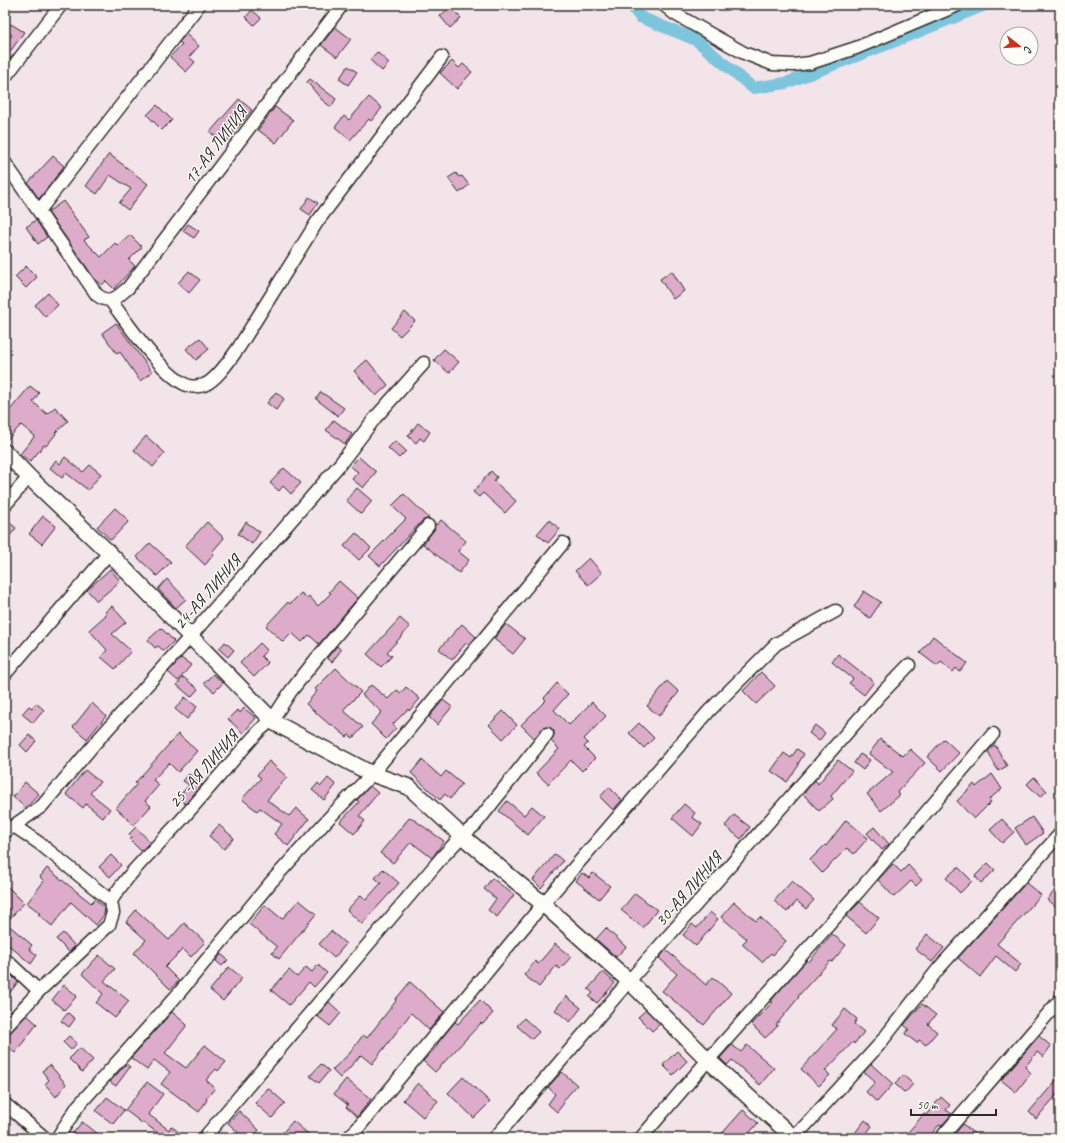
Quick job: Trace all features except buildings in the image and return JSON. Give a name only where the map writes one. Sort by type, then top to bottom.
[{"type":"street","points":[[5,77],[61,5]]},
{"type":"street","points":[[39,211],[199,5]]},
{"type":"street","name":"17-АЯ ЛИНИЯ","points":[[110,300],[128,288],[342,5]]},
{"type":"street","points":[[664,5],[675,14],[744,53],[772,64],[793,65],[810,63],[856,48],[958,5]]},
{"type":"street","points":[[5,163],[97,295],[104,300],[110,300],[160,364],[176,378],[189,386],[204,385],[214,378],[239,347],[317,222],[442,57]]},
{"type":"street","name":"24-АЯ ЛИНИЯ","points":[[9,829],[42,806],[96,742],[190,637],[340,464],[375,418],[424,363]]},
{"type":"street","points":[[5,452],[29,477],[109,553],[272,720],[298,736],[372,774],[409,787],[462,836],[543,904],[629,982],[708,1060],[793,1137],[804,1127],[878,1046],[939,968],[1060,834]]},
{"type":"street","points":[[5,505],[29,477]]},
{"type":"street","name":"25 -АЯ ЛИНИЯ","points":[[111,901],[117,891],[146,857],[184,817],[260,730],[272,720],[291,691],[317,658],[428,526]]},
{"type":"street","points":[[57,1138],[78,1106],[179,992],[272,882],[329,818],[372,774],[563,543]]},
{"type":"street","points":[[5,674],[109,553]]},
{"type":"street","points":[[348,1138],[358,1128],[543,904],[709,711],[776,644],[836,611]]},
{"type":"street","name":"30-АЯ ЛИНИЯ","points":[[495,1138],[880,695],[909,666]]},
{"type":"street","points":[[204,1138],[462,836],[475,825],[547,734]]},
{"type":"street","points":[[642,1138],[708,1060],[859,891],[993,734]]},
{"type":"street","points":[[5,1028],[39,991],[109,925],[113,913],[111,901],[39,843],[9,829]]},
{"type":"street","points":[[5,959],[39,991]]},
{"type":"street","points":[[942,1138],[1060,1000]]},
{"type":"street","points":[[5,1104],[45,1138]]},
{"type":"waterway","points":[[631,5],[640,17],[696,40],[753,88],[786,83],[985,5]]}]
